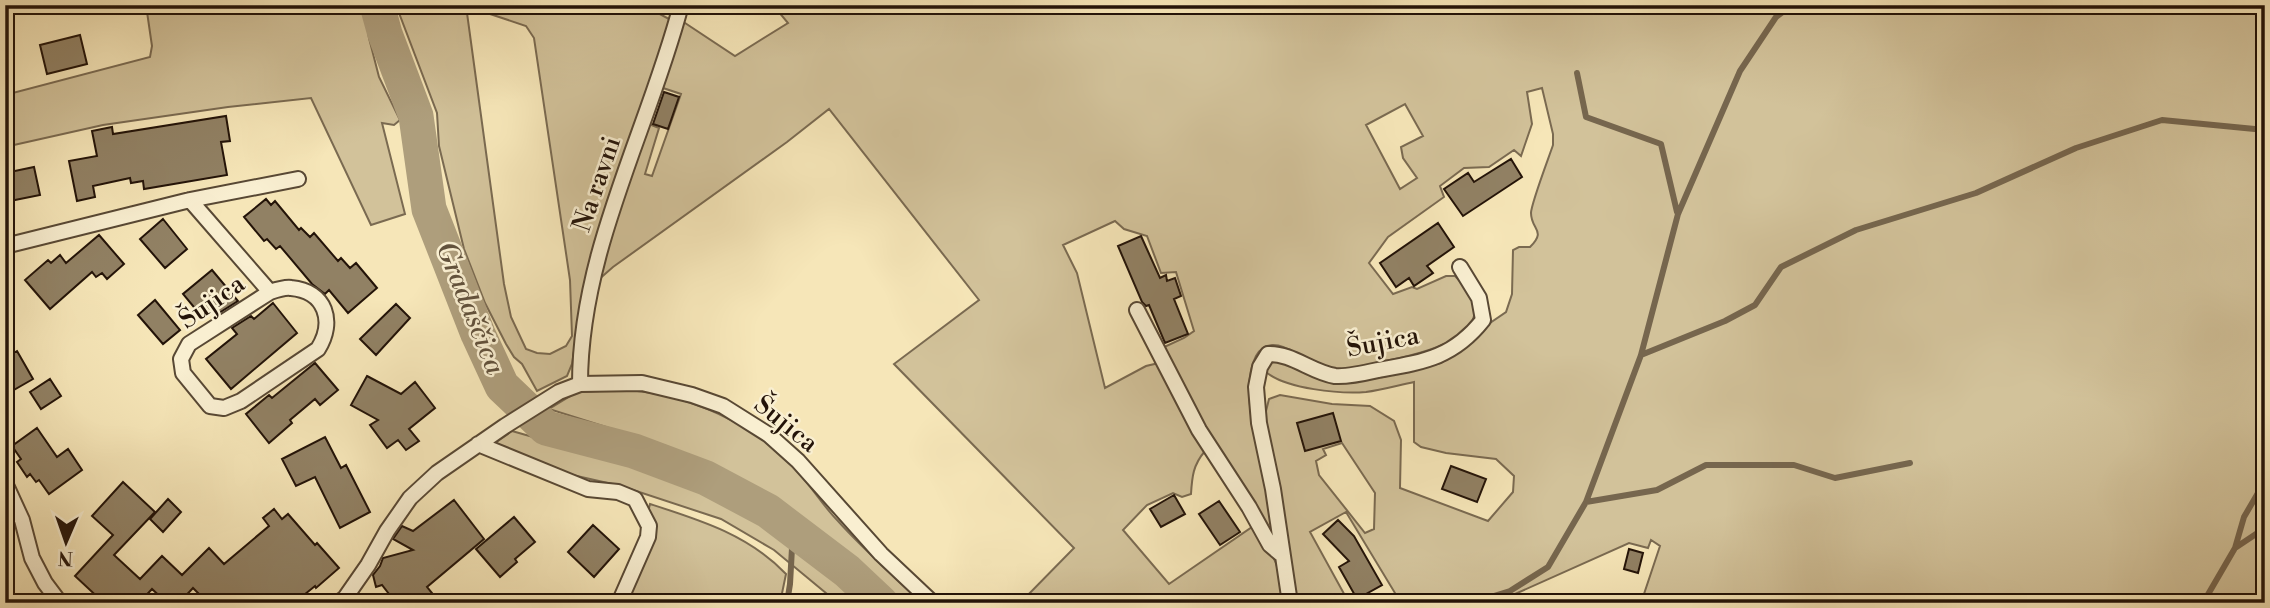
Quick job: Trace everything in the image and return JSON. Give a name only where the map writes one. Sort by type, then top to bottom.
[{"type":"street","name":"Na ravni","points":[[580,384],[586,304],[593,277],[607,225],[661,76],[681,5]]},
{"type":"street","points":[[5,246],[190,200],[298,179]]},
{"type":"street","name":"Šujica","points":[[190,200],[270,292]]},
{"type":"street","name":"Šujica","points":[[1290,603],[1259,423],[1256,387],[1261,367],[1268,354],[1281,354],[1311,369],[1336,376],[1398,367],[1439,356],[1469,338],[1483,320],[1479,298],[1460,267]]},
{"type":"street","name":"Šujica","points":[[291,288],[307,293],[323,305],[328,320],[326,336],[318,349],[241,401],[225,408],[210,406],[183,373],[181,359],[190,344],[270,292],[291,288]]},
{"type":"street","points":[[1137,310],[1199,430],[1270,545],[1283,556]]},
{"type":"street","name":"Šujica","points":[[478,444],[559,392],[580,384],[642,383],[723,406],[769,435],[798,461],[881,554],[933,603]]},
{"type":"street","points":[[338,603],[345,598],[368,565],[410,498],[437,473],[478,444],[588,489],[618,492],[635,499],[649,526],[648,537],[619,603]]},
{"type":"street","points":[[5,483],[22,520],[32,558],[45,583],[60,603]]},
{"type":"shaded area","points":[[146,5],[364,5],[379,77],[400,120],[394,125],[382,123],[405,214],[371,225],[311,98],[103,125],[5,147],[5,95],[150,57],[152,46]]},
{"type":"shaded area","points":[[396,5],[643,5],[671,20],[583,294],[572,364],[567,376],[537,391],[522,364],[506,344],[485,303],[464,249],[439,146],[437,113]],"holes":[[[475,9],[526,26],[534,38],[570,280],[572,336],[566,346],[550,354],[526,349],[511,317],[504,284],[467,13]]]},
{"type":"shaded area","points":[[773,5],[2265,5],[2265,603],[1641,603],[1660,546],[1651,540],[1648,548],[1629,543],[1495,603],[1375,603],[1395,593],[1346,512],[1310,532],[1348,601],[1296,603],[1265,415],[1269,399],[1280,395],[1332,404],[1370,406],[1394,421],[1401,440],[1400,488],[1488,521],[1513,492],[1514,476],[1496,459],[1446,453],[1421,447],[1414,442],[1414,382],[1366,392],[1342,392],[1286,383],[1266,372],[1268,364],[1274,359],[1308,374],[1350,382],[1441,363],[1476,339],[1490,323],[1506,312],[1512,294],[1513,250],[1530,247],[1537,237],[1531,213],[1553,145],[1542,88],[1527,92],[1532,124],[1521,156],[1514,150],[1489,167],[1464,168],[1440,186],[1444,197],[1388,237],[1369,263],[1393,294],[1412,287],[1417,289],[1446,276],[1455,276],[1470,296],[1474,312],[1469,326],[1458,337],[1422,352],[1343,370],[1319,366],[1276,345],[1269,345],[1256,356],[1249,387],[1252,424],[1269,493],[1276,540],[1205,430],[1162,348],[1194,331],[1176,272],[1161,273],[1147,236],[1124,229],[1115,221],[1063,245],[1077,273],[1105,388],[1146,366],[1159,363],[1205,451],[1194,471],[1191,494],[1182,497],[1173,493],[1147,505],[1123,530],[1169,584],[1255,525],[1275,562],[1286,603],[1020,603],[1074,548],[894,364],[979,300],[829,109],[597,281],[611,229],[649,124],[659,128],[645,174],[652,176],[681,94],[660,87],[682,21],[735,56],[788,23]],"holes":[[[1405,104],[1423,136],[1401,147],[1403,158],[1417,178],[1400,189],[1366,125]],[[1342,443],[1375,493],[1374,529],[1365,533],[1319,475],[1316,461],[1326,455],[1323,449]]]},
{"type":"shaded area","points":[[577,392],[647,392],[695,404],[740,425],[761,439],[797,471],[848,532],[922,603],[898,603],[812,525],[749,485],[666,446],[549,409]]},
{"type":"shaded area","points":[[512,431],[680,479],[760,515],[782,540],[809,561],[830,572],[867,603],[838,603],[774,550],[721,519],[621,486],[568,474],[495,443]]},
{"type":"shaded area","points":[[650,504],[723,530],[772,560],[786,574],[780,603],[621,603],[650,541]]},
{"type":"building","points":[[80,35],[87,64],[47,74],[40,45]]},
{"type":"building","points":[[664,92],[679,97],[668,129],[653,124]]},
{"type":"building","points":[[226,116],[230,141],[221,142],[227,175],[144,189],[143,181],[131,183],[130,178],[93,186],[95,197],[77,201],[69,161],[97,156],[92,131],[112,127],[113,134]]},
{"type":"building","points":[[1511,159],[1522,177],[1463,216],[1444,189],[1468,173],[1474,182]]},
{"type":"building","points":[[34,167],[40,195],[5,202],[5,173]]},
{"type":"building","points":[[266,199],[271,205],[275,201],[299,230],[301,228],[310,237],[314,233],[338,261],[341,258],[350,268],[356,263],[377,288],[348,313],[329,290],[325,294],[312,284],[280,246],[276,249],[267,239],[264,241],[244,217]]},
{"type":"building","points":[[163,219],[187,249],[165,268],[140,239]]},
{"type":"building","points":[[1438,223],[1454,247],[1427,266],[1433,273],[1414,286],[1409,278],[1396,287],[1380,263]]},
{"type":"building","points":[[99,235],[124,264],[107,279],[102,273],[96,277],[92,272],[50,309],[25,280],[48,260],[51,263],[60,255],[66,263]]},
{"type":"building","points":[[1141,236],[1160,278],[1166,275],[1167,281],[1175,278],[1181,296],[1174,299],[1188,334],[1165,343],[1149,305],[1146,306],[1142,302],[1118,246]]},
{"type":"building","points":[[212,270],[238,301],[219,313],[215,308],[209,313],[204,307],[198,312],[183,294]]},
{"type":"building","points":[[155,300],[180,330],[163,344],[138,315]]},
{"type":"building","points":[[273,303],[297,333],[231,389],[206,359],[237,334],[232,328],[251,316],[254,319]]},
{"type":"building","points":[[396,304],[410,318],[376,355],[360,339]]},
{"type":"building","points":[[17,351],[33,379],[5,395],[5,358]]},
{"type":"building","points":[[315,363],[338,390],[320,405],[315,399],[290,420],[292,423],[269,443],[246,414],[269,395],[272,398]]},
{"type":"building","points":[[367,376],[401,394],[415,382],[435,408],[409,429],[419,441],[406,450],[398,440],[387,448],[370,425],[378,420],[351,405]]},
{"type":"building","points":[[50,379],[61,396],[41,409],[30,392]]},
{"type":"building","points":[[1333,413],[1341,441],[1305,451],[1297,423]]},
{"type":"building","points":[[37,428],[57,457],[68,449],[82,470],[49,494],[39,480],[36,482],[30,474],[27,477],[17,462],[21,459],[12,446]]},
{"type":"building","points":[[325,437],[341,468],[346,465],[370,512],[340,528],[315,477],[296,486],[282,459]]},
{"type":"building","points":[[1451,466],[1486,479],[1477,502],[1442,489]]},
{"type":"building","points":[[123,482],[155,512],[114,555],[140,579],[162,556],[182,575],[209,548],[224,564],[269,526],[263,518],[274,509],[282,519],[288,514],[339,568],[294,603],[208,603],[193,588],[179,603],[167,603],[152,589],[139,603],[104,603],[75,576],[113,535],[92,516]]},
{"type":"building","points":[[1174,495],[1185,514],[1161,527],[1150,509]]},
{"type":"building","points":[[168,499],[181,512],[163,532],[150,519]]},
{"type":"building","points":[[454,500],[484,539],[427,587],[440,603],[396,603],[382,585],[376,587],[373,575],[383,558],[413,550],[393,539],[402,526],[413,531]]},
{"type":"building","points":[[1219,501],[1240,532],[1220,545],[1199,514]]},
{"type":"building","points":[[514,517],[535,542],[515,559],[517,562],[500,577],[476,549]]},
{"type":"building","points":[[1338,520],[1354,536],[1382,585],[1357,599],[1339,567],[1349,561],[1323,534]]},
{"type":"building","points":[[593,525],[619,549],[594,577],[568,552]]},
{"type":"building","points":[[1629,549],[1643,553],[1638,573],[1624,569]]},
{"type":"waterway","name":"Gradaščica","points":[[377,5],[416,116],[429,209],[478,334],[502,386],[546,428],[634,451],[706,478],[768,511],[847,571],[881,603]]},
{"type":"waterway","points":[[1471,603],[1510,591],[1548,567],[1586,502],[1641,355],[1678,214],[1740,71],[1776,17],[1792,5]]},
{"type":"waterway","points":[[1577,73],[1586,117],[1661,144],[1677,212]]},
{"type":"waterway","points":[[1641,355],[1725,321],[1755,305],[1781,267],[1856,230],[1976,193],[2076,148],[2162,120],[2265,130]]},
{"type":"waterway","points":[[1586,502],[1657,490],[1706,465],[1794,465],[1835,478],[1910,463]]},
{"type":"waterway","points":[[2235,548],[2244,517],[2265,481]]},
{"type":"waterway","points":[[2203,603],[2235,548],[2265,528]]},
{"type":"waterway","points":[[787,603],[793,530]]}]
